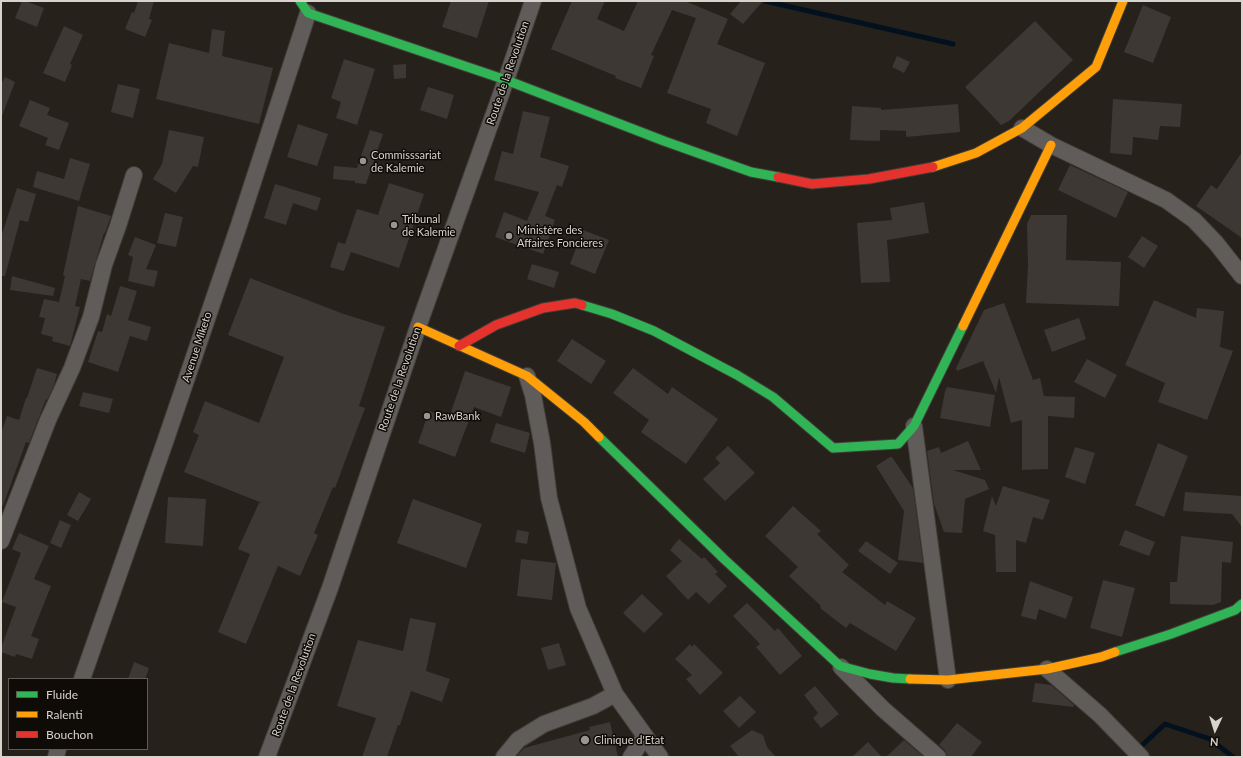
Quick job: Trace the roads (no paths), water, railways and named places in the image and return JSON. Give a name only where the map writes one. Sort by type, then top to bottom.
[{"type":"street","name":"Route de la Revolution","points":[[267,757],[330,588],[418,327],[533,1]]},
{"type":"street","points":[[304,7],[506,80],[664,142],[751,172],[812,184],[868,179],[930,168],[976,153],[1022,128],[1096,67],[1123,1]]},
{"type":"street","name":"Avenue Miketo","points":[[82,678],[239,225],[304,7]]},
{"type":"street","points":[[1022,128],[1051,145],[1166,200],[1194,220],[1216,243],[1242,276]]},
{"type":"street","points":[[459,346],[496,325],[543,308],[576,303],[612,314],[654,332],[737,375],[773,398],[833,448],[898,444],[914,426],[1051,145]]},
{"type":"street","points":[[1,540],[48,420],[72,368],[91,316],[104,265],[134,176]]},
{"type":"street","points":[[418,327],[527,376],[584,422],[724,559],[840,666],[883,709],[938,757]]},
{"type":"street","points":[[527,376],[535,402],[549,498],[578,608],[615,694],[660,757]]},
{"type":"street","points":[[914,426],[948,680]]},
{"type":"street","points":[[840,666],[893,678],[948,680],[1047,669],[1101,658],[1235,610],[1242,604]]},
{"type":"street","points":[[1047,669],[1100,715],[1141,757]]},
{"type":"street","points":[[504,757],[518,740],[544,724],[593,706],[615,694]]},
{"type":"street","points":[[631,757],[645,736]]},
{"type":"waterway","points":[[765,1],[953,44]]},
{"type":"waterway","points":[[1137,750],[1165,724],[1210,739],[1233,757]]},
{"type":"place","name":"Commisssariat de Kalemie","points":[[363,161]]},
{"type":"place","name":"Tribunal de Kalemie","points":[[394,225]]},
{"type":"place","name":"Ministère des Affaires Foncieres","points":[[509,236]]},
{"type":"place","name":"RawBank","points":[[427,416]]},
{"type":"place","name":"Clinique d'Etat","points":[[585,740]]}]
